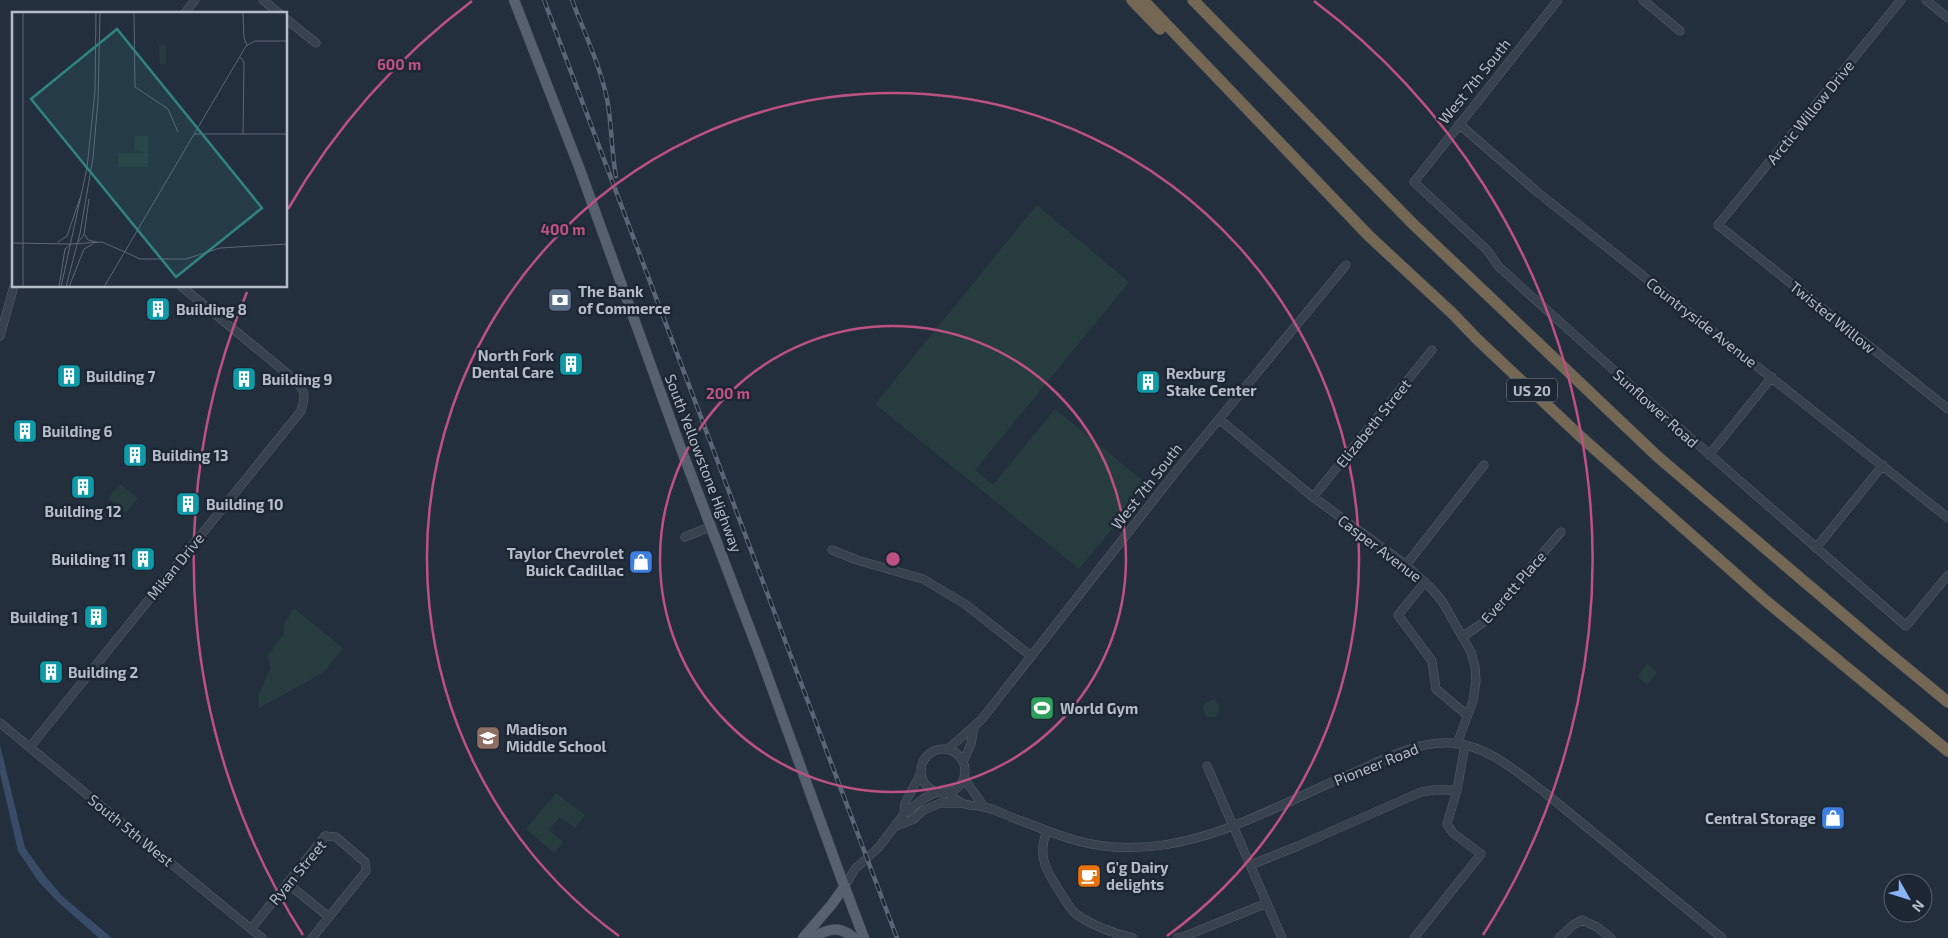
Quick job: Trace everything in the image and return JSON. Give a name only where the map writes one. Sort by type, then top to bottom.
[{"type":"highway","points":[[1132,0],[1201,69],[1257,120]]},
{"type":"highway","name":"US 20","points":[[1143,0],[1369,236],[1582,437],[1766,601],[1948,751]]},
{"type":"highway","name":"US 20","points":[[1193,0],[1413,224],[1658,457],[1872,640],[1948,702]]},
{"type":"main road","name":"South Yellowstone Highway","points":[[514,0],[579,167],[680,446],[712,526],[864,938]]},
{"type":"main road","points":[[803,938],[832,904],[844,886]]},
{"type":"main road","points":[[810,938],[831,929],[842,930],[854,938]]},
{"type":"street","points":[[186,12],[195,0]]},
{"type":"street","points":[[263,0],[278,12]]},
{"type":"street","name":"West 7th South","points":[[1414,182],[1558,0]]},
{"type":"street","points":[[1643,0],[1680,31]]},
{"type":"street","name":"Arctic Willow Drive","points":[[1718,225],[1901,0]]},
{"type":"street","points":[[1926,0],[1948,18]]},
{"type":"street","points":[[288,21],[316,43]]},
{"type":"street","name":"Countryside Avenue","points":[[1459,124],[1536,191],[1948,518]]},
{"type":"street","name":"Sunflower Road","points":[[1414,182],[1487,250],[1499,267],[1709,455],[1906,626],[1948,575]]},
{"type":"street","name":"Twisted Willow","points":[[1718,225],[1948,409]]},
{"type":"street","name":"West 7th South","points":[[948,749],[974,728],[1168,481],[1346,265]]},
{"type":"street","points":[[0,336],[13,288]]},
{"type":"street","name":"Mikan Drive","points":[[30,747],[301,410],[304,400],[303,389],[295,380],[182,288]]},
{"type":"street","name":"Elizabeth Street","points":[[1313,496],[1432,350]]},
{"type":"street","points":[[1709,455],[1772,377]]},
{"type":"street","name":"Casper Avenue","points":[[1219,419],[1313,496],[1406,565],[1425,582],[1442,601],[1471,652],[1476,681],[1461,744],[1456,790],[1447,824],[1453,833],[1481,854],[1414,938]]},
{"type":"street","points":[[1406,565],[1484,465]]},
{"type":"street","points":[[1816,548],[1882,466]]},
{"type":"street","points":[[685,537],[712,526]]},
{"type":"street","name":"Everett Place","points":[[1462,637],[1484,622],[1561,532]]},
{"type":"street","points":[[832,550],[857,560],[923,579],[965,604],[1031,656]]},
{"type":"street","points":[[1425,582],[1398,615],[1432,662],[1436,689],[1468,715]]},
{"type":"street","name":"South 5th West","points":[[0,723],[262,938]]},
{"type":"street","name":"West 7th South","points":[[964,762],[971,744],[974,728]]},
{"type":"street","name":"Pioneer Road","points":[[946,792],[963,803],[984,806],[1069,839],[1092,845],[1131,849],[1185,842],[1233,827],[1314,789],[1416,747],[1436,743],[1461,744],[1486,752],[1538,787],[1722,938]]},
{"type":"street","points":[[844,886],[855,869],[878,847],[904,814],[923,798],[937,792],[946,792],[957,788],[964,778],[964,762],[960,756],[948,749],[940,748],[927,755],[922,762],[921,773],[924,783],[937,792]]},
{"type":"street","points":[[1207,766],[1282,938]]},
{"type":"street","points":[[904,814],[905,803],[921,773]]},
{"type":"street","points":[[964,778],[984,806]]},
{"type":"street","points":[[1250,865],[1421,792],[1456,790]]},
{"type":"street","points":[[895,827],[914,819],[922,811],[940,803],[963,803]]},
{"type":"street","points":[[1047,831],[1042,842],[1046,872],[1074,913],[1108,932],[1133,938]]},
{"type":"street","name":"Ryan Street","points":[[251,929],[325,836],[336,838],[349,848],[365,862],[366,871],[329,917]]},
{"type":"street","points":[[287,883],[329,917],[312,938]]},
{"type":"street","points":[[1177,938],[1267,903]]},
{"type":"street","points":[[1559,938],[1573,925],[1582,920],[1597,927],[1611,938]]},
{"type":"green space","points":[[1037,205],[1129,282],[975,470],[993,485],[1055,409],[1148,485],[1079,569],[875,404]]},
{"type":"green space","points":[[120,484],[138,498],[126,513],[108,498]]},
{"type":"green space","points":[[294,608],[343,648],[323,673],[259,708],[258,696],[270,669],[268,655],[283,635],[284,624]]},
{"type":"green space","points":[[1647,664],[1657,672],[1647,685],[1637,676]]},
{"type":"green space","points":[[1214,699],[1220,706],[1216,717],[1207,717],[1203,710],[1204,704]]},
{"type":"green space","points":[[556,793],[585,815],[575,828],[560,817],[549,830],[563,842],[554,853],[526,829]]},
{"type":"water","points":[[0,745],[25,848],[62,896],[112,938],[99,938],[57,901],[39,882],[18,851],[0,773]]},
{"type":"railway","points":[[544,0],[897,938]]},
{"type":"railway","points":[[572,0],[604,86],[609,108],[616,176]]},
{"type":"place","name":"The Bank of Commerce","points":[[560,300]]},
{"type":"place","name":"Building 8","points":[[158,309]]},
{"type":"place","name":"North Fork Dental Care","points":[[571,364]]},
{"type":"place","name":"Building 7","points":[[69,376]]},
{"type":"place","name":"Building 9","points":[[244,379]]},
{"type":"place","name":"Rexburg Stake Center","points":[[1148,382]]},
{"type":"place","name":"Building 6","points":[[25,431]]},
{"type":"place","name":"Building 13","points":[[135,455]]},
{"type":"place","name":"Building 12","points":[[83,487]]},
{"type":"place","name":"Building 10","points":[[188,504]]},
{"type":"place","name":"Building 11","points":[[143,559]]},
{"type":"place","name":"Taylor Chevrolet Buick Cadillac","points":[[641,562]]},
{"type":"place","name":"Building 1","points":[[96,617]]},
{"type":"place","name":"Building 2","points":[[51,672]]},
{"type":"place","name":"World Gym","points":[[1042,708]]},
{"type":"place","name":"Madison Middle School","points":[[488,738]]},
{"type":"place","name":"Central Storage","points":[[1833,818]]},
{"type":"place","name":"G'g Dairy delights","points":[[1089,876]]}]
